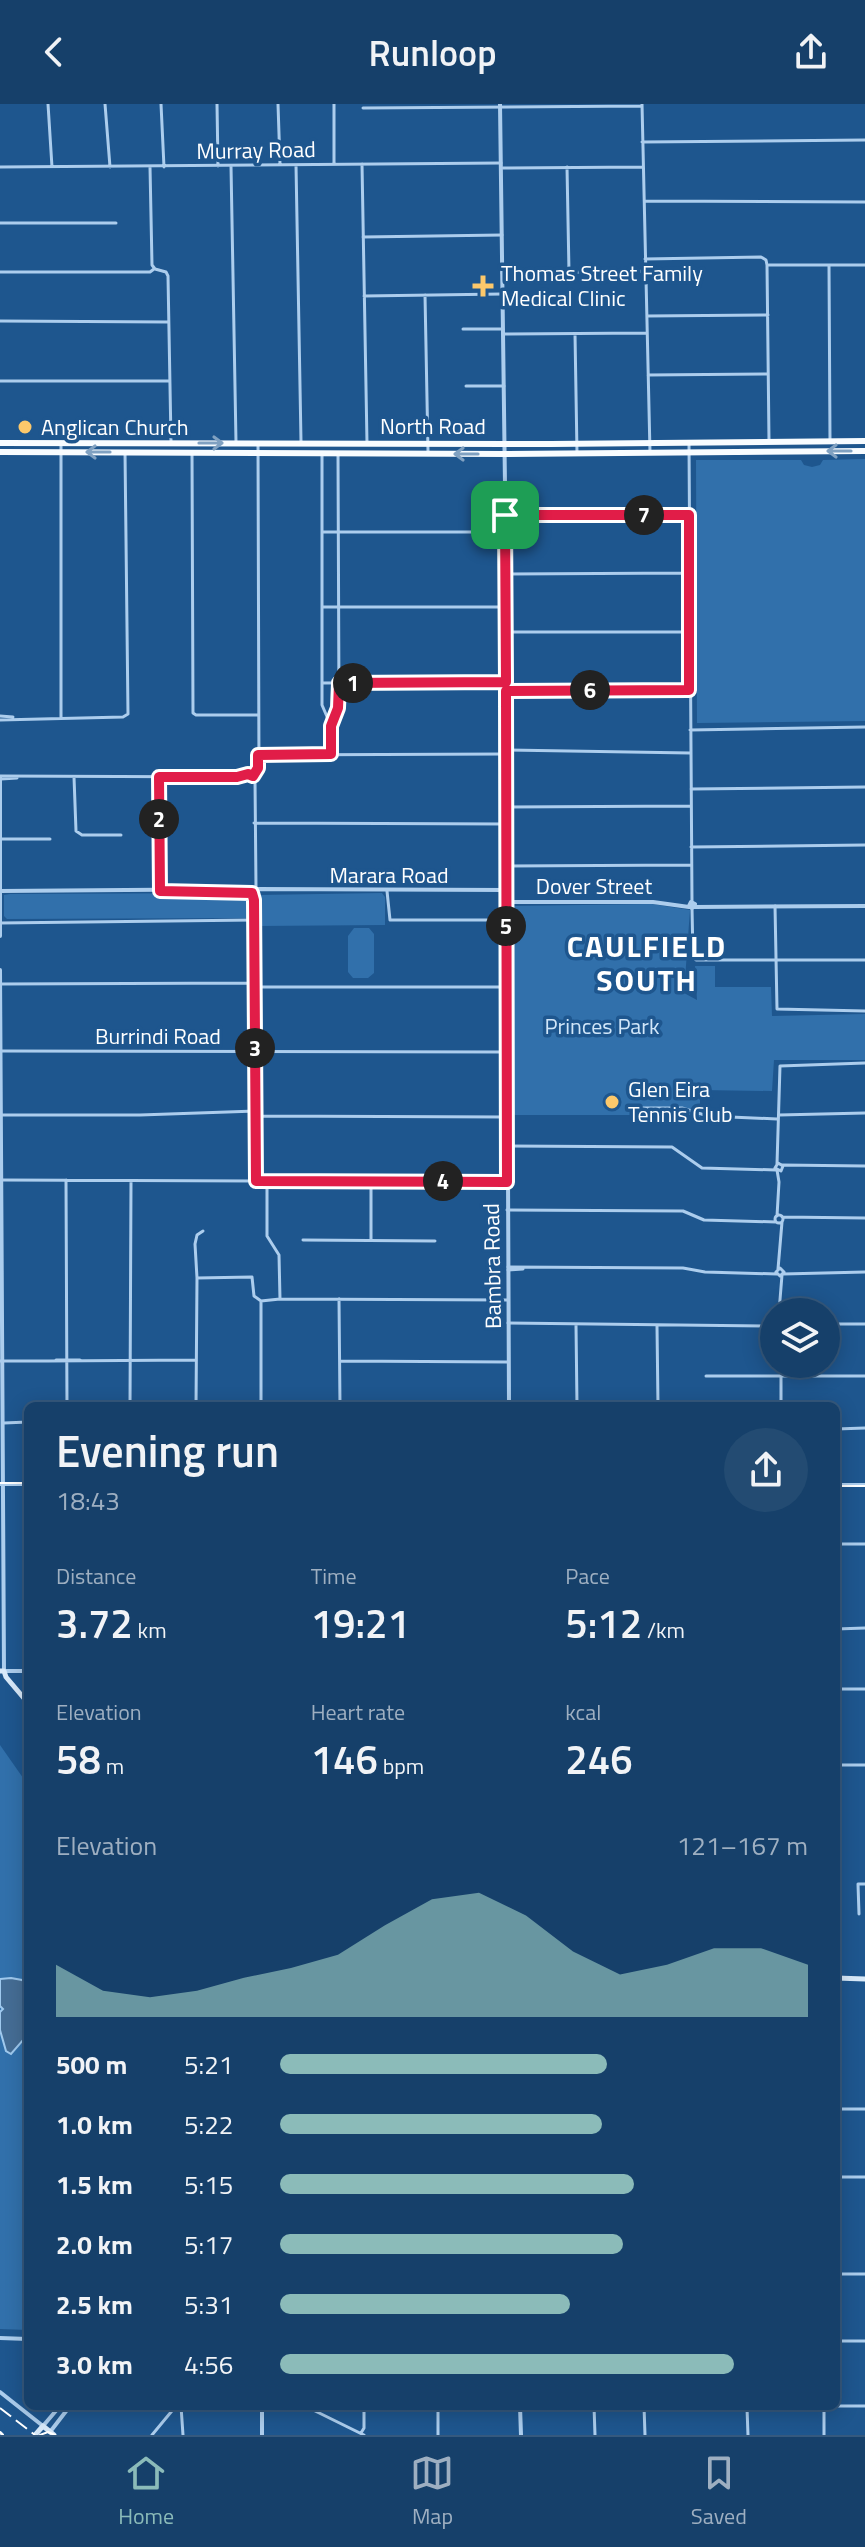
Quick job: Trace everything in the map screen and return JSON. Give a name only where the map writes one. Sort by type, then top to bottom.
[{"type":"highway","name":"North Road","points":[[0,443],[689,444],[865,441]]},
{"type":"highway","points":[[544,444],[544,453]]},
{"type":"highway","name":"North Road","points":[[0,452],[505,454],[865,451]]},
{"type":"main road","points":[[2,1671],[24,1698]]},
{"type":"main road","points":[[840,1978],[865,1979]]},
{"type":"main road","points":[[36,2434],[43,2426],[51,2434]]},
{"type":"street","points":[[48,104],[52,167]]},
{"type":"street","points":[[105,104],[110,167]]},
{"type":"street","points":[[161,104],[164,167]]},
{"type":"street","points":[[217,104],[218,166]]},
{"type":"street","points":[[278,104],[280,165]]},
{"type":"street","points":[[334,104],[335,164]]},
{"type":"street","points":[[363,108],[642,105],[650,453]]},
{"type":"street","name":"Bambra Road","points":[[500,106],[505,444],[509,1402]]},
{"type":"street","points":[[642,142],[865,140]]},
{"type":"street","name":"Murray Road","points":[[0,169],[335,164],[643,167]]},
{"type":"street","points":[[362,164],[367,443]]},
{"type":"street","points":[[296,165],[301,443]]},
{"type":"street","points":[[231,166],[236,443]]},
{"type":"street","points":[[0,272],[150,272],[154,268],[150,167]]},
{"type":"street","points":[[567,167],[569,272]]},
{"type":"street","points":[[643,201],[865,202]]},
{"type":"street","points":[[0,223],[116,223]]},
{"type":"street","points":[[363,237],[502,235]]},
{"type":"street","points":[[645,259],[761,257],[766,260],[769,443]]},
{"type":"street","points":[[767,265],[865,265]]},
{"type":"street","points":[[829,265],[830,441]]},
{"type":"street","points":[[154,268],[168,276],[171,443]]},
{"type":"street","points":[[502,273],[645,271]]},
{"type":"street","points":[[364,296],[502,294]]},
{"type":"street","points":[[425,295],[428,453]]},
{"type":"street","points":[[646,316],[768,315]]},
{"type":"street","points":[[0,321],[168,322]]},
{"type":"street","points":[[463,329],[575,334],[647,333]]},
{"type":"street","points":[[575,334],[577,453]]},
{"type":"street","points":[[647,375],[768,374]]},
{"type":"street","points":[[0,381],[169,381]]},
{"type":"street","points":[[466,386],[504,386]]},
{"type":"street","points":[[61,442],[63,717]]},
{"type":"street","points":[[256,1181],[253,779],[258,768],[258,443]]},
{"type":"street","points":[[689,444],[694,959],[865,960]]},
{"type":"street","points":[[0,718],[127,716],[126,452]]},
{"type":"street","points":[[192,452],[193,714],[258,715]]},
{"type":"street","points":[[322,453],[322,683],[323,709],[331,726]]},
{"type":"street","points":[[331,754],[331,726],[338,708],[339,683],[338,453]]},
{"type":"street","points":[[505,515],[689,515]]},
{"type":"street","points":[[322,532],[505,532]]},
{"type":"street","points":[[505,574],[689,573]]},
{"type":"street","points":[[322,607],[505,607]]},
{"type":"street","points":[[505,632],[689,632]]},
{"type":"street","points":[[322,683],[506,682]]},
{"type":"street","points":[[506,691],[689,690]]},
{"type":"street","points":[[690,730],[865,727]]},
{"type":"street","points":[[258,755],[690,753]]},
{"type":"street","points":[[0,936],[0,777],[253,779]]},
{"type":"street","points":[[74,777],[76,831],[82,835],[121,835]]},
{"type":"street","points":[[159,777],[160,891]]},
{"type":"street","points":[[691,789],[865,787]]},
{"type":"street","points":[[506,807],[691,806]]},
{"type":"street","points":[[254,823],[506,822]]},
{"type":"street","points":[[0,839],[50,839]]},
{"type":"street","points":[[691,847],[865,845]]},
{"type":"street","points":[[506,866],[691,865]]},
{"type":"street","name":"Marara Road","points":[[0,892],[506,890]]},
{"type":"street","points":[[387,891],[390,920],[506,920]]},
{"type":"street","name":"Dover Street","points":[[506,902],[865,906]]},
{"type":"street","points":[[775,906],[777,1009],[865,1011]]},
{"type":"street","points":[[0,921],[254,920]]},
{"type":"street","points":[[0,970],[2,1671],[24,1671]]},
{"type":"street","points":[[0,982],[506,987]]},
{"type":"street","name":"Burrindi Road","points":[[1,1051],[506,1052]]},
{"type":"street","points":[[780,1298],[780,1066],[865,1063]]},
{"type":"street","points":[[638,1108],[682,1108],[708,1116],[865,1113]]},
{"type":"street","points":[[1,1115],[507,1117]]},
{"type":"street","points":[[507,1147],[672,1147],[702,1168],[865,1166]]},
{"type":"street","points":[[2,1180],[507,1181]]},
{"type":"street","points":[[66,1180],[67,1402]]},
{"type":"street","points":[[130,1402],[131,1180]]},
{"type":"street","points":[[267,1181],[267,1236],[279,1255],[280,1299]]},
{"type":"street","points":[[371,1181],[371,1240]]},
{"type":"street","points":[[507,1212],[680,1211],[704,1220],[865,1218]]},
{"type":"street","points":[[196,1402],[195,1241],[203,1231]]},
{"type":"street","points":[[303,1240],[435,1241]]},
{"type":"street","points":[[508,1268],[865,1272]]},
{"type":"street","points":[[197,1278],[250,1277],[254,1280],[254,1294],[261,1301],[261,1402]]},
{"type":"street","points":[[339,1299],[340,1402]]},
{"type":"street","points":[[261,1301],[508,1300]]},
{"type":"street","points":[[508,1325],[760,1324]]},
{"type":"street","points":[[840,1324],[865,1324]]},
{"type":"street","points":[[576,1325],[577,1402]]},
{"type":"street","points":[[657,1325],[658,1402]]},
{"type":"street","points":[[1,1361],[196,1360]]},
{"type":"street","points":[[340,1361],[508,1362]]},
{"type":"street","points":[[706,1376],[760,1376]]},
{"type":"street","points":[[840,1376],[865,1376]]},
{"type":"street","points":[[781,1378],[781,1402]]},
{"type":"street","points":[[3,1423],[24,1422]]},
{"type":"street","points":[[840,1429],[865,1428]]},
{"type":"street","points":[[2,1484],[24,1484]]},
{"type":"street","points":[[840,1485],[865,1485]]},
{"type":"street","points":[[840,1544],[865,1544]]},
{"type":"street","points":[[840,1629],[865,1628]]},
{"type":"street","points":[[840,1689],[865,1689]]},
{"type":"street","points":[[840,1765],[865,1765]]},
{"type":"street","points":[[859,1914],[858,1884],[865,1884]]},
{"type":"street","points":[[840,2109],[865,2109]]},
{"type":"street","points":[[840,2177],[865,2177]]},
{"type":"street","points":[[840,2274],[865,2274]]},
{"type":"street","points":[[0,2338],[24,2339]]},
{"type":"street","points":[[840,2341],[865,2341]]},
{"type":"street","points":[[0,2392],[43,2426],[57,2410]]},
{"type":"street","points":[[840,2407],[865,2406]]},
{"type":"street","points":[[51,2434],[67,2410]]},
{"type":"street","points":[[152,2435],[177,2410]]},
{"type":"street","points":[[180,2410],[183,2435]]},
{"type":"street","points":[[262,2410],[262,2435]]},
{"type":"street","points":[[313,2410],[363,2434],[364,2410]]},
{"type":"street","points":[[438,2410],[438,2435]]},
{"type":"street","points":[[520,2410],[521,2435]]},
{"type":"street","points":[[594,2410],[595,2435]]},
{"type":"street","points":[[644,2410],[645,2435]]},
{"type":"street","points":[[747,2410],[748,2435]]},
{"type":"street","points":[[824,2410],[824,2435]]},
{"type":"green space","points":[[865,459],[865,721],[697,723],[696,460],[801,460],[804,465],[812,467],[820,465],[823,460]]},
{"type":"green space","points":[[382,893],[385,897],[385,925],[257,926],[258,895]]},
{"type":"green space","points":[[10,894],[250,894],[252,915],[249,918],[7,919],[4,916],[4,895]]},
{"type":"green space","name":"Princes Park","points":[[652,904],[690,910],[684,993],[697,1000],[695,966],[715,966],[715,987],[771,987],[772,1016],[865,1014],[865,1060],[774,1060],[772,1091],[700,1090],[700,1117],[514,1115],[513,906]]},
{"type":"green space","points":[[354,928],[369,928],[374,934],[374,973],[368,978],[353,978],[348,972],[348,936]]},
{"type":"green space","points":[[0,1745],[24,1779],[24,2330],[0,2329]]},
{"type":"shaded area","points":[[0,1979],[24,1982],[24,2040],[11,2054],[6,2051],[0,2030],[0,2012],[3,2009],[0,2006]]},
{"type":"tram line","points":[[0,1483],[24,1483]]},
{"type":"tram line","points":[[840,1486],[865,1486]]},
{"type":"tram line","points":[[0,2432],[3,2435]]},
{"type":"tram line","points":[[40,2435],[48,2432],[55,2435]]},
{"type":"railway","points":[[0,2408],[35,2435]]},
{"type":"place","name":"Thomas Street Family Medical Clinic","points":[[483,286]]},
{"type":"place","name":"Anglican Church","points":[[25,427]]},
{"type":"place","name":"Glen Eira Tennis Club","points":[[612,1102]]},
{"type":"district","name":"CAULFIELD SOUTH","points":[[647,963]]},
{"type":"route","points":[[505,515],[689,515],[689,690],[506,691],[507,1182],[256,1181],[254,900],[252,893],[239,891],[160,891],[159,777],[253,776],[258,768],[258,755],[331,754],[331,726],[338,708],[339,683],[506,682],[505,515]]}]
